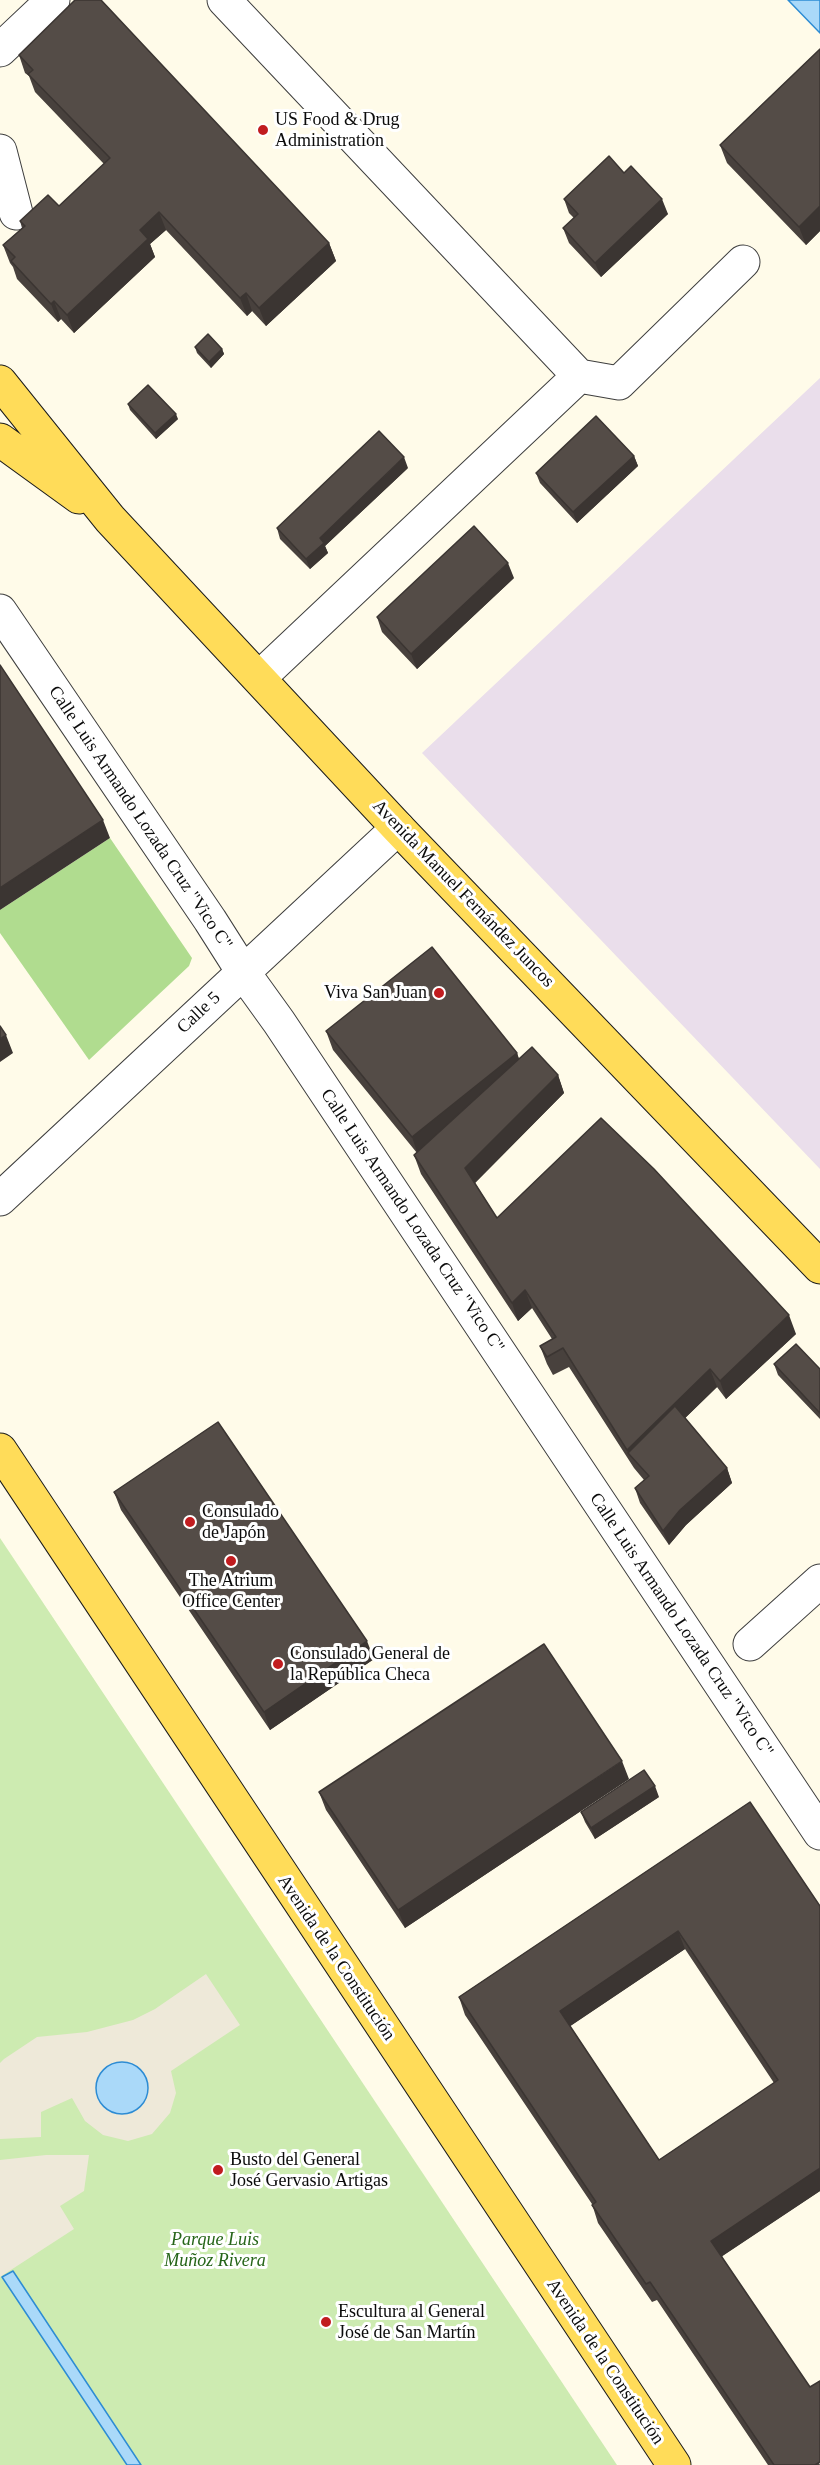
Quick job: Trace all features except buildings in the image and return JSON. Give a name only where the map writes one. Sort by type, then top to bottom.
[{"type":"main road","name":"Avenida Manuel Fernández Juncos","points":[[0,382],[110,519],[398,828],[820,1267]]},
{"type":"main road","name":"Avenida Manuel Fernández Juncos","points":[[0,440],[110,519]]},
{"type":"main road","name":"Avenida de la Constitución","points":[[0,1450],[674,2465]]},
{"type":"street","points":[[0,50],[53,0]]},
{"type":"street","points":[[224,0],[579,376],[619,383],[743,262]]},
{"type":"street","points":[[0,151],[16,213]]},
{"type":"street","points":[[259,678],[579,376]]},
{"type":"street","name":"Calle Luis Armando Lozada Cruz \"Vico C\"","points":[[0,611],[279,1022],[820,1833]]},
{"type":"street","name":"Calle 5","points":[[0,1199],[398,828]]},
{"type":"street","points":[[750,1644],[820,1581]]},
{"type":"shaded area","points":[[820,378],[820,1169],[422,753]]},
{"type":"shaded area","points":[[206,1974],[240,2025],[171,2071],[176,2093],[170,2113],[152,2134],[128,2141],[103,2135],[85,2121],[72,2098],[41,2112],[41,2137],[0,2139],[0,2063],[4,2059],[37,2037],[87,2032],[133,2020],[155,2009]]},
{"type":"shaded area","points":[[46,2155],[89,2155],[84,2191],[60,2206],[74,2229],[0,2277],[0,2160]]},
{"type":"green space","points":[[110,838],[192,958],[189,966],[89,1060],[0,933],[0,910]]},
{"type":"green space","name":"Parque Luis Muñoz Rivera","points":[[0,1538],[617,2465],[0,2465]]},
{"type":"water","points":[[788,0],[820,0],[820,33]]},
{"type":"water","points":[[122,2062],[136,2066],[144,2074],[148,2088],[144,2102],[136,2110],[122,2114],[108,2110],[100,2102],[96,2088],[100,2074],[108,2066]]},
{"type":"water","points":[[13,2271],[141,2465],[127,2465],[2,2277]]},
{"type":"place","name":"US Food & Drug Administration","points":[[263,130]]},
{"type":"place","name":"Viva San Juan","points":[[439,993]]},
{"type":"place","name":"Consulado de Japón","points":[[190,1522]]},
{"type":"place","name":"The Atrium Office Center","points":[[231,1561]]},
{"type":"place","name":"Consulado General de la República Checa","points":[[278,1664]]},
{"type":"place","name":"Busto del General José Gervasio Artigas","points":[[218,2170]]},
{"type":"place","name":"Escultura al General José de San Martín","points":[[326,2322]]}]
